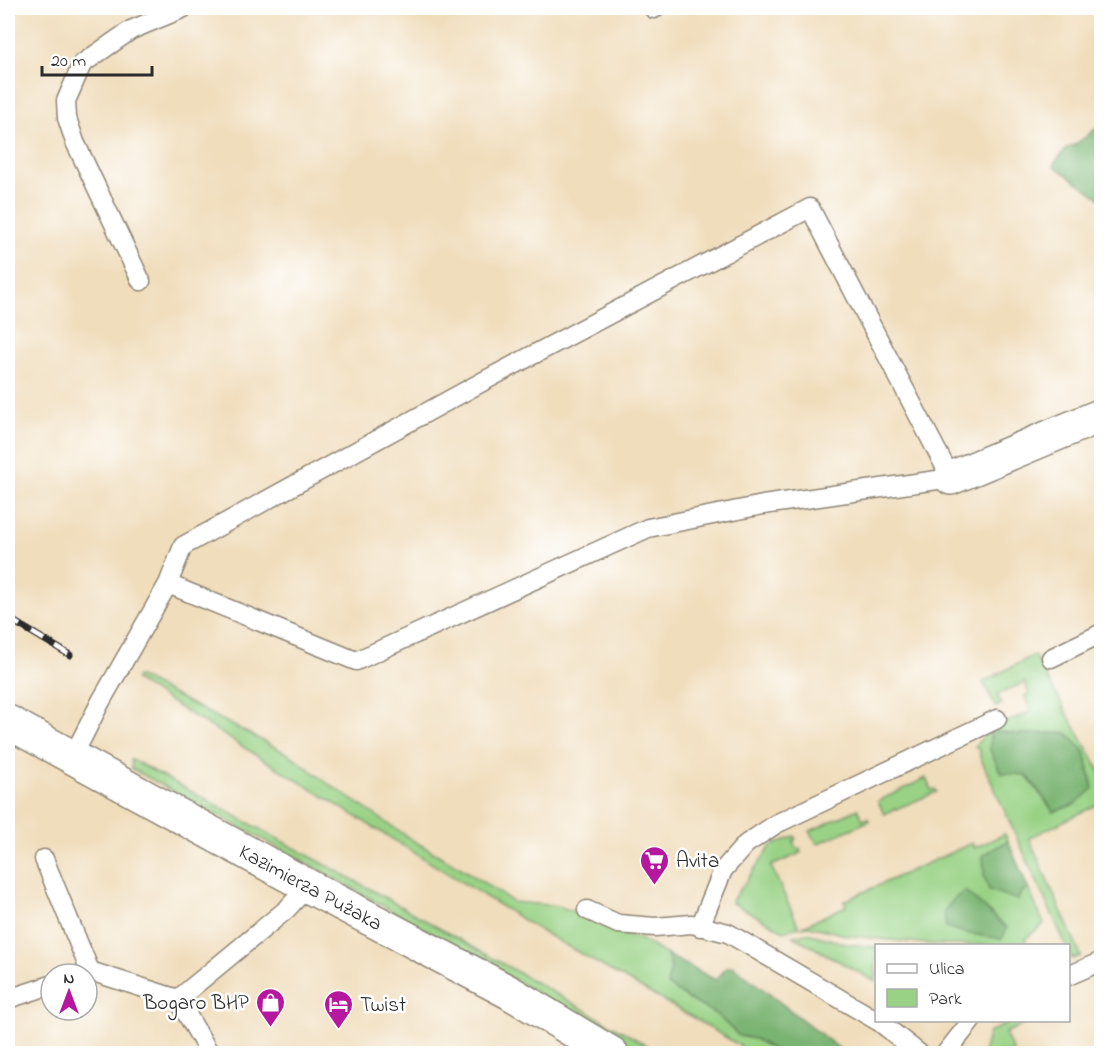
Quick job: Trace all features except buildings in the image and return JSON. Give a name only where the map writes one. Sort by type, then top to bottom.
[{"type":"street","points":[[951,478],[1101,415]]},
{"type":"street","name":"Kazimierza Pużaka","points":[[8,722],[308,886],[509,992],[612,1053]]},
{"type":"lane","points":[[141,281],[75,142],[67,118],[66,101],[82,64],[131,30],[184,8]]},
{"type":"lane","points":[[72,758],[100,701],[168,584],[183,546],[482,382],[810,208],[951,478],[763,505],[648,528],[356,661],[168,584]]},
{"type":"lane","points":[[1051,658],[1101,633]]},
{"type":"lane","points":[[700,927],[723,870],[746,844],[776,824],[997,720]]},
{"type":"lane","points":[[44,859],[82,962]]},
{"type":"lane","points":[[177,999],[287,909],[308,886]]},
{"type":"lane","points":[[586,910],[618,924],[655,927],[692,924],[728,933],[875,1019]]},
{"type":"lane","points":[[1070,974],[1101,961]]},
{"type":"lane","points":[[99,977],[177,999],[210,1053]]},
{"type":"lane","points":[[8,999],[39,989]]},
{"type":"lane","points":[[880,1022],[920,1053]]},
{"type":"lane","points":[[945,1053],[970,1022]]},
{"type":"green space","points":[[1101,125],[1101,199],[1053,165],[1066,149]]},
{"type":"green space","points":[[1034,655],[1101,773],[1101,803],[1029,838],[1081,956],[1072,959],[1070,944],[1066,944],[980,757],[980,750],[975,747],[986,734],[992,730],[1030,712],[1025,696],[1029,694],[1025,682],[997,695],[1001,704],[996,707],[983,682]],"holes":[[[991,731],[1017,734],[1067,733],[1085,752],[1093,789],[1054,812]]]},
{"type":"green space","points":[[137,676],[292,756],[326,782],[414,841],[513,902],[558,906],[642,940],[667,955],[671,968],[693,1002],[716,1014],[739,1036],[755,1039],[779,1053],[752,1053],[541,931],[135,680]]},
{"type":"green space","points":[[990,730],[1017,734],[1067,733],[1085,752],[1093,789],[1075,804],[1054,812],[1027,775],[1001,773],[990,750]]},
{"type":"green space","points":[[131,759],[361,884],[661,1053],[643,1053],[325,873],[132,769]]},
{"type":"green space","points":[[926,778],[931,790],[935,789],[937,792],[884,814],[878,801]]},
{"type":"green space","points":[[858,809],[863,820],[868,818],[869,821],[817,844],[810,831]]},
{"type":"green space","points":[[1005,834],[1008,841],[983,855],[1019,894],[1028,888],[1044,924],[1025,939],[1027,944],[929,944],[850,936],[809,926],[801,927],[846,906],[844,901],[972,843],[974,848]]},
{"type":"green space","points":[[795,836],[796,839],[793,842],[797,849],[800,848],[801,853],[771,866],[799,927],[784,931],[731,902],[771,846]]},
{"type":"green space","points":[[1008,841],[1028,888],[1020,894],[1018,900],[989,890],[984,875],[983,855]]},
{"type":"green space","points":[[965,891],[1007,928],[1002,939],[965,933],[946,927],[944,911],[955,898]]},
{"type":"green space","points":[[807,933],[847,944],[875,947],[875,981],[793,936]]},
{"type":"green space","points":[[667,955],[716,980],[727,967],[733,966],[845,1053],[779,1053],[755,1039],[739,1036],[716,1014],[667,985],[671,968]]},
{"type":"green space","points":[[1011,1022],[1029,1022],[1005,1033],[1014,1053],[983,1053],[989,1032]]},
{"type":"railway","points":[[8,618],[70,655]]},
{"type":"place","name":"Avita","points":[[655,886]]},
{"type":"place","name":"Bogaro BHP","points":[[270,1028]]},
{"type":"place","name":"Twist","points":[[339,1030]]}]
